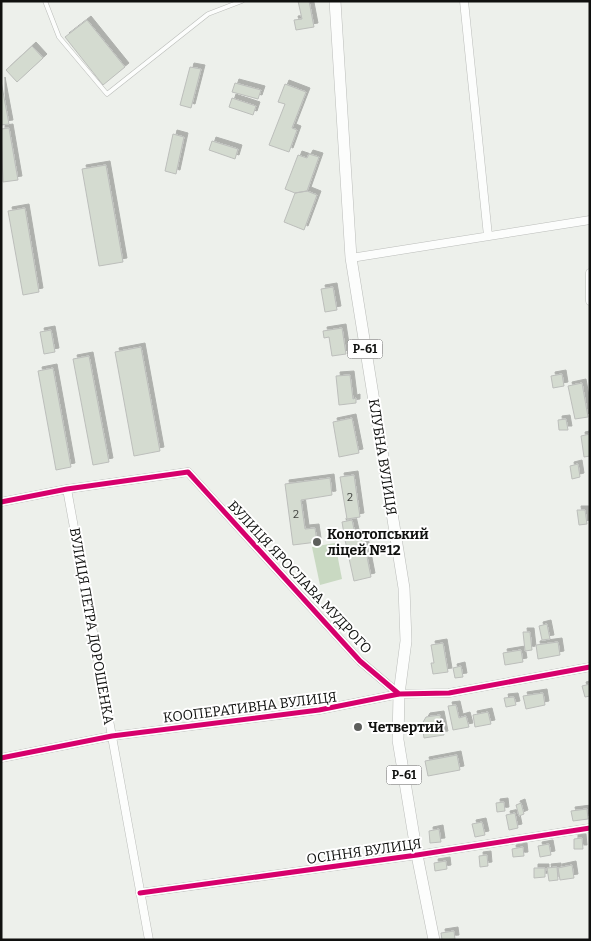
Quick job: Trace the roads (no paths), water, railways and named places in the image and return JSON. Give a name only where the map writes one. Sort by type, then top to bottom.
[{"type":"main road","name":"КЛУБНА ВУЛИЦЯ","points":[[336,1],[351,258],[404,588],[406,641],[399,694],[398,740],[417,855],[434,940]]},
{"type":"street","points":[[464,1],[488,236]]},
{"type":"street","points":[[351,258],[590,220]]},
{"type":"street","points":[[590,273],[590,300]]},
{"type":"street","name":"ВУЛИЦЯ ЯРОСЛАВА МУДРОГО","points":[[67,489],[188,472],[360,660],[399,694]]},
{"type":"street","points":[[1,502],[67,489]]},
{"type":"street","name":"ВУЛИЦЯ ПЕТРА ДОРОШЕНКА","points":[[67,489],[149,940]]},
{"type":"street","name":"КООПЕРАТИВНА ВУЛИЦЯ","points":[[1,758],[112,736],[319,710],[399,694],[449,693],[590,667]]},
{"type":"street","name":"ОСІННЯ ВУЛИЦЯ","points":[[140,893],[417,855],[590,828]]},
{"type":"lane","points":[[45,1],[59,37],[107,94],[208,14],[242,1]]},
{"type":"place","name":"Конотопський ліцей №12","points":[[317,542]]},
{"type":"place","name":"Четвертий","points":[[358,727]]}]
